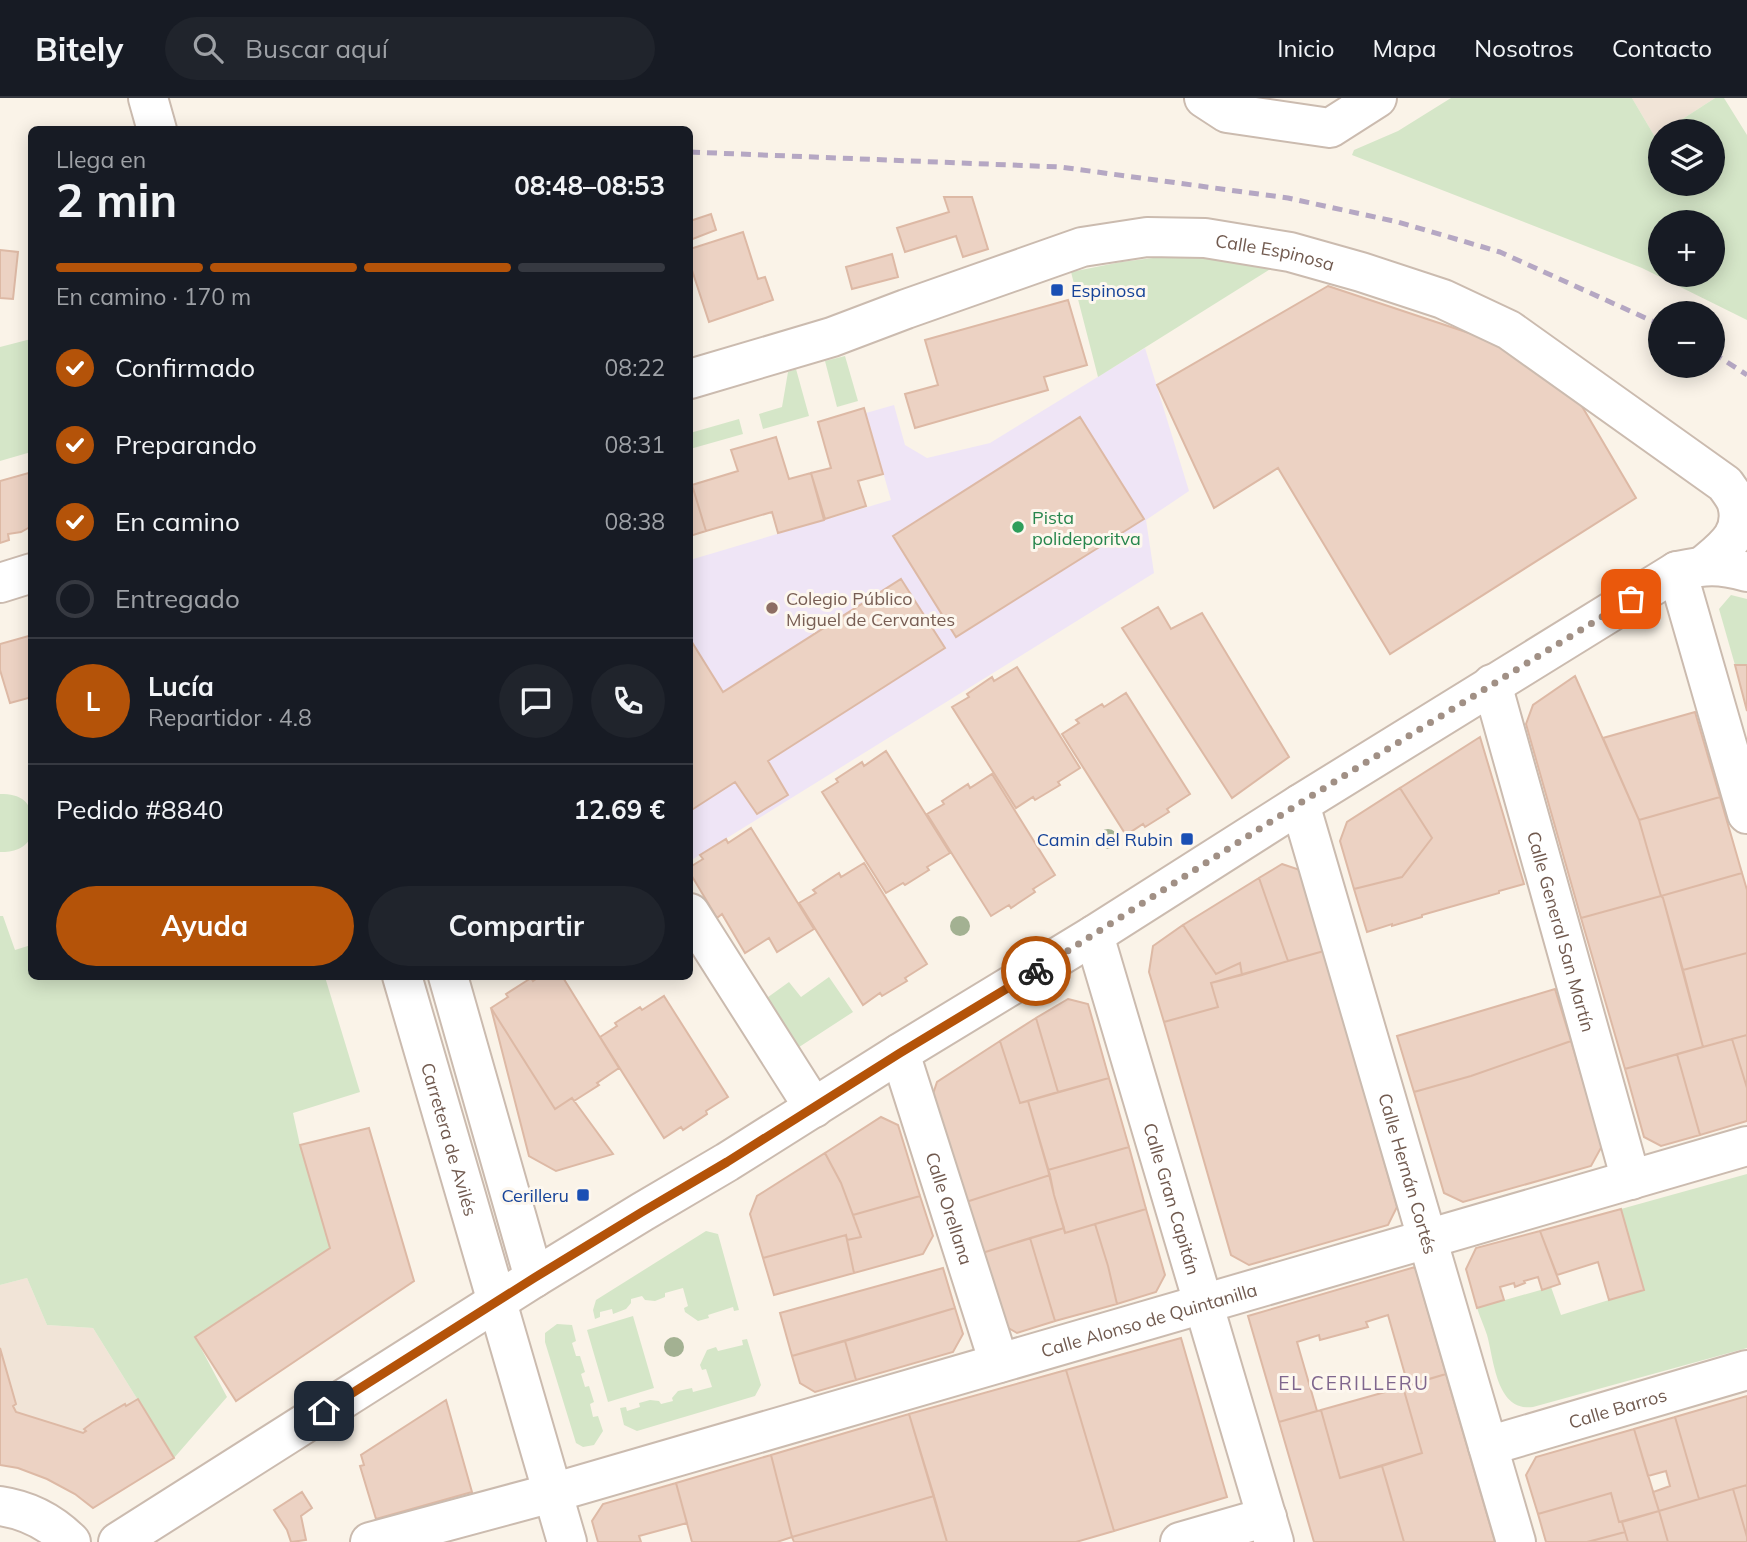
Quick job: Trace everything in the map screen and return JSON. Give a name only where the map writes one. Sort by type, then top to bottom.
[{"type":"street","points":[[148,98],[156,126]]},
{"type":"street","points":[[1226,103],[1320,113],[1377,98]]},
{"type":"street","name":"Calle Espinosa","points":[[693,378],[832,337],[1082,247],[1147,237],[1205,238],[1290,252],[1443,299],[1509,330],[1725,484],[1737,503],[1739,524],[1731,541],[1690,568]]},
{"type":"street","points":[[118,1542],[496,1301],[1094,935],[1492,684],[1690,568],[1728,567],[1747,572]]},
{"type":"street","points":[[1690,568],[1747,814]]},
{"type":"street","points":[[0,583],[28,574]]},
{"type":"street","name":"Calle General San Martín","points":[[1492,684],[1631,1180]]},
{"type":"street","name":"Calle Hernán Cortés","points":[[1300,803],[1516,1542]]},
{"type":"street","points":[[693,918],[814,1108]]},
{"type":"street","name":"Calle Gran Capitán","points":[[1094,935],[1271,1530]]},
{"type":"street","name":"Carretera de Avilés","points":[[403,980],[566,1542]]},
{"type":"street","points":[[449,980],[534,1278]]},
{"type":"street","name":"Calle Orellana","points":[[900,1053],[999,1363]]},
{"type":"street","name":"Calle Alonso de Quintanilla","points":[[370,1542],[552,1493],[1747,1146]]},
{"type":"street","name":"Calle Barros","points":[[1488,1446],[1747,1370]]},
{"type":"street","points":[[0,1506],[20,1509],[59,1530],[71,1542]]},
{"type":"street","points":[[1181,1542],[1271,1530]]},
{"type":"shaded area","points":[[1632,98],[1715,98],[1683,119],[1648,119],[1648,125]]},
{"type":"shaded area","name":"Colegio Público Miguel de Cervantes","points":[[1145,348],[1189,491],[1146,520],[1154,573],[693,859],[693,809],[735,782],[757,814],[787,795],[768,761],[945,648],[900,579],[723,692],[693,644],[693,559],[891,500],[866,413],[894,405],[905,445],[927,458],[990,443]],"holes":[[[1080,418],[1143,519],[956,637],[893,536]]]},
{"type":"shaded area","points":[[27,1278],[47,1325],[93,1328],[174,1458],[93,1508],[75,1494],[47,1479],[18,1468],[0,1465],[0,1285]]},
{"type":"green space","points":[[1451,98],[1632,98],[1648,125],[1648,196],[1725,196],[1725,119],[1683,119],[1715,98],[1724,98],[1747,135],[1747,320],[1725,309],[1725,301],[1709,301],[1680,287],[1725,287],[1725,210],[1648,210],[1648,271],[1352,155],[1354,150],[1398,131]]},
{"type":"green space","points":[[1193,253],[1275,266],[1098,377],[1071,272],[1121,262]]},
{"type":"green space","points":[[28,340],[28,453],[0,461],[0,347]]},
{"type":"green space","points":[[845,356],[858,401],[837,407],[825,361]]},
{"type":"green space","points":[[796,369],[809,416],[763,429],[759,414],[782,407],[788,372]]},
{"type":"green space","points":[[739,419],[743,434],[693,448],[693,432]]},
{"type":"green space","points":[[1731,595],[1747,599],[1747,665],[1735,665],[1719,609]]},
{"type":"green space","points":[[0,794],[14,795],[28,806],[28,842],[19,849],[0,852]]},
{"type":"green space","points":[[0,916],[3,916],[15,950],[28,946],[28,980],[326,980],[360,1092],[293,1113],[330,1248],[195,1337],[227,1397],[174,1458],[93,1328],[47,1325],[27,1278],[0,1285]]},
{"type":"green space","points":[[829,977],[853,1012],[793,1051],[764,1000],[789,982],[801,997]]},
{"type":"green space","points":[[1747,1174],[1747,1348],[1533,1407],[1521,1406],[1511,1401],[1499,1382],[1477,1308],[1551,1287],[1561,1315],[1644,1289],[1621,1209]]},
{"type":"green space","points":[[706,1231],[718,1234],[739,1310],[734,1311],[733,1307],[698,1321],[685,1312],[684,1308],[688,1306],[683,1288],[665,1293],[665,1297],[655,1301],[645,1300],[642,1296],[631,1299],[626,1309],[613,1314],[612,1309],[600,1312],[600,1317],[595,1319],[593,1310],[596,1300]]},
{"type":"green space","points":[[633,1316],[654,1388],[608,1402],[587,1330]]},
{"type":"green space","points":[[557,1324],[572,1325],[576,1341],[572,1343],[585,1372],[581,1374],[585,1387],[589,1386],[594,1402],[590,1404],[593,1417],[598,1416],[603,1431],[594,1445],[583,1447],[576,1443],[545,1342],[545,1333]]},
{"type":"green space","points":[[747,1339],[761,1385],[755,1396],[637,1431],[624,1425],[620,1408],[626,1407],[627,1411],[650,1400],[659,1401],[661,1404],[673,1401],[672,1398],[678,1391],[692,1388],[693,1392],[712,1387],[706,1369],[702,1370],[700,1365],[707,1350],[716,1347],[718,1351],[743,1345],[742,1340]]},
{"type":"building","points":[[944,197],[972,197],[988,249],[963,257],[956,236],[905,252],[897,228],[949,212]]},
{"type":"building","points":[[711,214],[716,230],[693,239],[693,220]]},
{"type":"building","points":[[743,232],[758,279],[765,277],[773,300],[709,322],[693,273],[693,248]]},
{"type":"building","points":[[0,250],[18,252],[13,299],[0,298]]},
{"type":"building","points":[[892,254],[898,277],[852,289],[846,267]]},
{"type":"building","points":[[1328,286],[1499,343],[1580,403],[1636,498],[1390,654],[1278,468],[1214,508],[1157,385]]},
{"type":"building","points":[[1068,300],[1087,365],[1044,377],[1048,390],[915,428],[905,394],[938,385],[925,340]]},
{"type":"building","points":[[864,408],[883,474],[858,481],[866,506],[825,519],[811,473],[831,468],[818,422]]},
{"type":"building","name":"Pista polideporitva","points":[[1080,417],[1144,519],[956,637],[893,536]]},
{"type":"building","points":[[776,437],[789,479],[811,473],[824,520],[778,533],[772,512],[706,531],[693,485],[738,471],[731,450]]},
{"type":"building","points":[[28,473],[28,528],[8,534],[9,540],[0,543],[0,481]]},
{"type":"building","points":[[693,488],[706,531],[693,535]]},
{"type":"building","points":[[901,579],[945,648],[768,761],[788,795],[757,814],[735,782],[693,809],[693,644],[723,692]]},
{"type":"building","points":[[1158,607],[1171,629],[1202,613],[1289,757],[1232,798],[1122,628]]},
{"type":"building","points":[[28,636],[28,698],[10,703],[0,670],[0,644]]},
{"type":"building","points":[[1735,665],[1747,665],[1747,711]]},
{"type":"building","points":[[1017,667],[1080,768],[1058,782],[1060,785],[1016,808],[952,707],[969,697],[967,694],[992,677],[994,681]]},
{"type":"building","points":[[1575,676],[1639,820],[1661,896],[1581,918],[1526,724],[1533,705]]},
{"type":"building","points":[[1126,693],[1190,794],[1167,809],[1169,812],[1126,835],[1062,734],[1079,723],[1076,720]]},
{"type":"building","points":[[1695,712],[1720,797],[1639,820],[1603,738]]},
{"type":"building","points":[[1480,737],[1524,884],[1367,932],[1354,889],[1402,877],[1432,838],[1400,788]]},
{"type":"building","points":[[886,751],[950,853],[905,885],[903,883],[886,893],[822,792],[862,762],[864,766]]},
{"type":"building","points":[[992,774],[1055,875],[1011,908],[1009,905],[991,916],[927,814],[968,784],[970,788]]},
{"type":"building","points":[[1400,788],[1432,838],[1402,877],[1354,889],[1340,841],[1347,822]]},
{"type":"building","points":[[1720,797],[1742,873],[1661,896],[1639,820]]},
{"type":"building","points":[[751,828],[814,929],[777,952],[769,938],[745,953],[722,914],[717,918],[693,878],[693,865],[703,859],[700,855],[726,839],[728,843]]},
{"type":"building","points":[[864,863],[927,964],[905,978],[907,981],[882,996],[880,993],[863,1005],[799,903],[816,893],[813,890],[839,873],[841,877]]},
{"type":"building","points":[[1282,864],[1300,870],[1324,951],[1288,961],[1259,878]]},
{"type":"building","points":[[1742,873],[1747,890],[1747,953],[1683,970],[1661,896]]},
{"type":"building","points":[[1259,878],[1288,961],[1242,975],[1240,963],[1216,974],[1183,925]]},
{"type":"building","points":[[1661,896],[1703,1047],[1625,1069],[1581,918]]},
{"type":"building","points":[[1183,925],[1216,974],[1240,963],[1242,975],[1211,983],[1218,1007],[1164,1022],[1149,972],[1153,946]]},
{"type":"building","points":[[1324,951],[1397,1207],[1388,1225],[1249,1265],[1231,1255],[1164,1022],[1218,1007],[1211,983]]},
{"type":"building","points":[[1747,953],[1747,1035],[1703,1047],[1683,970]]},
{"type":"building","points":[[528,980],[564,980],[619,1068],[597,1083],[599,1085],[555,1109],[491,1008],[508,997],[506,994]]},
{"type":"building","points":[[1555,989],[1571,1041],[1471,1076],[1414,1092],[1397,1036]]},
{"type":"building","points":[[664,996],[728,1097],[683,1130],[681,1127],[664,1138],[600,1037],[617,1026],[615,1023]]},
{"type":"building","points":[[1068,999],[1088,1004],[1109,1078],[1058,1092],[1036,1018]]},
{"type":"building","points":[[491,1008],[555,1109],[572,1098],[613,1154],[556,1171],[529,1156]]},
{"type":"building","points":[[1036,1018],[1058,1092],[1020,1103],[1000,1041]]},
{"type":"building","points":[[1747,1035],[1747,1088],[1732,1039]]},
{"type":"building","points":[[1732,1039],[1747,1088],[1747,1121],[1700,1135],[1677,1054]]},
{"type":"building","points":[[1000,1041],[1020,1103],[1028,1101],[1050,1175],[963,1203],[931,1100],[937,1082]]},
{"type":"building","points":[[1571,1041],[1602,1146],[1591,1166],[1463,1202],[1444,1193],[1414,1092],[1471,1076]]},
{"type":"building","points":[[1677,1054],[1700,1135],[1661,1146],[1644,1137],[1625,1069]]},
{"type":"building","points":[[1109,1078],[1129,1147],[1048,1170],[1028,1101]]},
{"type":"building","points":[[881,1117],[898,1125],[920,1196],[853,1215],[841,1183],[825,1153]]},
{"type":"building","points":[[369,1128],[414,1281],[236,1401],[195,1337],[330,1248],[300,1145]]},
{"type":"building","points":[[1129,1147],[1146,1209],[1065,1233],[1048,1170]]},
{"type":"building","points":[[825,1153],[841,1183],[861,1237],[847,1240],[846,1235],[763,1258],[750,1214],[757,1196]]},
{"type":"building","points":[[1050,1175],[1064,1228],[979,1254],[963,1203]]},
{"type":"building","points":[[920,1196],[933,1236],[923,1254],[854,1273],[847,1240],[861,1237],[853,1215]]},
{"type":"building","points":[[1146,1209],[1165,1275],[1156,1292],[1117,1304],[1095,1224]]},
{"type":"building","points":[[1621,1209],[1644,1290],[1609,1300],[1598,1262],[1557,1275],[1540,1231]]},
{"type":"building","points":[[1095,1224],[1117,1304],[1055,1321],[1030,1238],[1064,1228],[1065,1233]]},
{"type":"building","points":[[1540,1231],[1560,1284],[1542,1290],[1538,1277],[1515,1287],[1514,1283],[1500,1287],[1504,1300],[1477,1308],[1466,1269],[1476,1248]]},
{"type":"building","points":[[846,1235],[854,1273],[774,1295],[763,1258]]},
{"type":"building","points":[[1030,1238],[1055,1321],[1017,1333],[1000,1323],[979,1254]]},
{"type":"building","points":[[1415,1267],[1446,1374],[1408,1385],[1388,1315],[1366,1322],[1368,1327],[1320,1340],[1319,1335],[1297,1342],[1317,1411],[1279,1422],[1248,1316]]},
{"type":"building","points":[[943,1268],[955,1308],[792,1356],[780,1313]]},
{"type":"building","points":[[955,1308],[963,1334],[953,1352],[856,1380],[845,1341]]},
{"type":"building","points":[[1181,1338],[1227,1497],[1114,1531],[1066,1370]]},
{"type":"building","points":[[845,1341],[856,1380],[815,1392],[800,1383],[792,1356]]},
{"type":"building","points":[[0,1348],[16,1412],[83,1433],[92,1423],[138,1399],[174,1458],[93,1508],[75,1494],[47,1479],[18,1468],[0,1465]]},
{"type":"building","points":[[1066,1370],[1114,1531],[1076,1542],[947,1542],[909,1414]]},
{"type":"building","points":[[1446,1374],[1495,1542],[1404,1542],[1382,1466],[1422,1453],[1403,1387]]},
{"type":"building","points":[[1403,1387],[1422,1453],[1340,1478],[1321,1410]]},
{"type":"building","points":[[1747,1396],[1747,1485],[1699,1499],[1675,1417]]},
{"type":"building","points":[[446,1400],[472,1492],[376,1519],[360,1466],[364,1465],[361,1455]]},
{"type":"building","points":[[1321,1410],[1340,1478],[1382,1466],[1404,1542],[1314,1542],[1279,1422]]},
{"type":"building","points":[[909,1414],[934,1496],[792,1537],[771,1455]]},
{"type":"building","points":[[1675,1417],[1699,1499],[1659,1511],[1653,1492],[1670,1486],[1666,1471],[1648,1476],[1634,1429]]},
{"type":"building","points":[[1634,1429],[1659,1511],[1619,1522],[1611,1493],[1538,1514],[1526,1475],[1536,1457]]},
{"type":"building","points":[[771,1455],[792,1537],[777,1542],[692,1542],[676,1483]]},
{"type":"building","points":[[676,1483],[687,1523],[639,1536],[641,1542],[598,1542],[592,1521],[603,1504]]},
{"type":"building","points":[[1747,1485],[1747,1537],[1733,1489]]},
{"type":"building","points":[[1733,1489],[1747,1542],[1668,1542],[1659,1511]]},
{"type":"building","points":[[302,1492],[312,1508],[301,1516],[306,1540],[291,1542],[274,1510]]},
{"type":"building","points":[[1611,1493],[1619,1522],[1622,1522],[1625,1532],[1587,1542],[1546,1542],[1538,1514]]},
{"type":"building","points":[[934,1496],[947,1542],[794,1542],[792,1537]]},
{"type":"building","points":[[1659,1511],[1668,1542],[1628,1542],[1622,1522]]},
{"type":"building","points":[[1625,1532],[1628,1542],[1587,1542],[1595,1540]]},
{"type":"railway","points":[[693,152],[1060,167],[1288,198],[1398,222],[1500,252],[1648,319]]},
{"type":"railway","points":[[1725,361],[1747,375]]},
{"type":"way so far","points":[[1036,971],[1300,803],[1631,599]]},
{"type":"place","name":"Espinosa","points":[[1057,290]]},
{"type":"place","name":"Pista polideporitva","points":[[1018,527]]},
{"type":"place","name":"Colegio Público Miguel de Cervantes","points":[[772,608]]},
{"type":"place","name":"Camin del Rubin","points":[[1187,839]]},
{"type":"place","name":"Cerilleru","points":[[583,1195]]},
{"type":"district","name":"EL CERILLERU","points":[[1354,1383]]},
{"type":"route","points":[[324,1411],[534,1278],[1036,971]]}]
